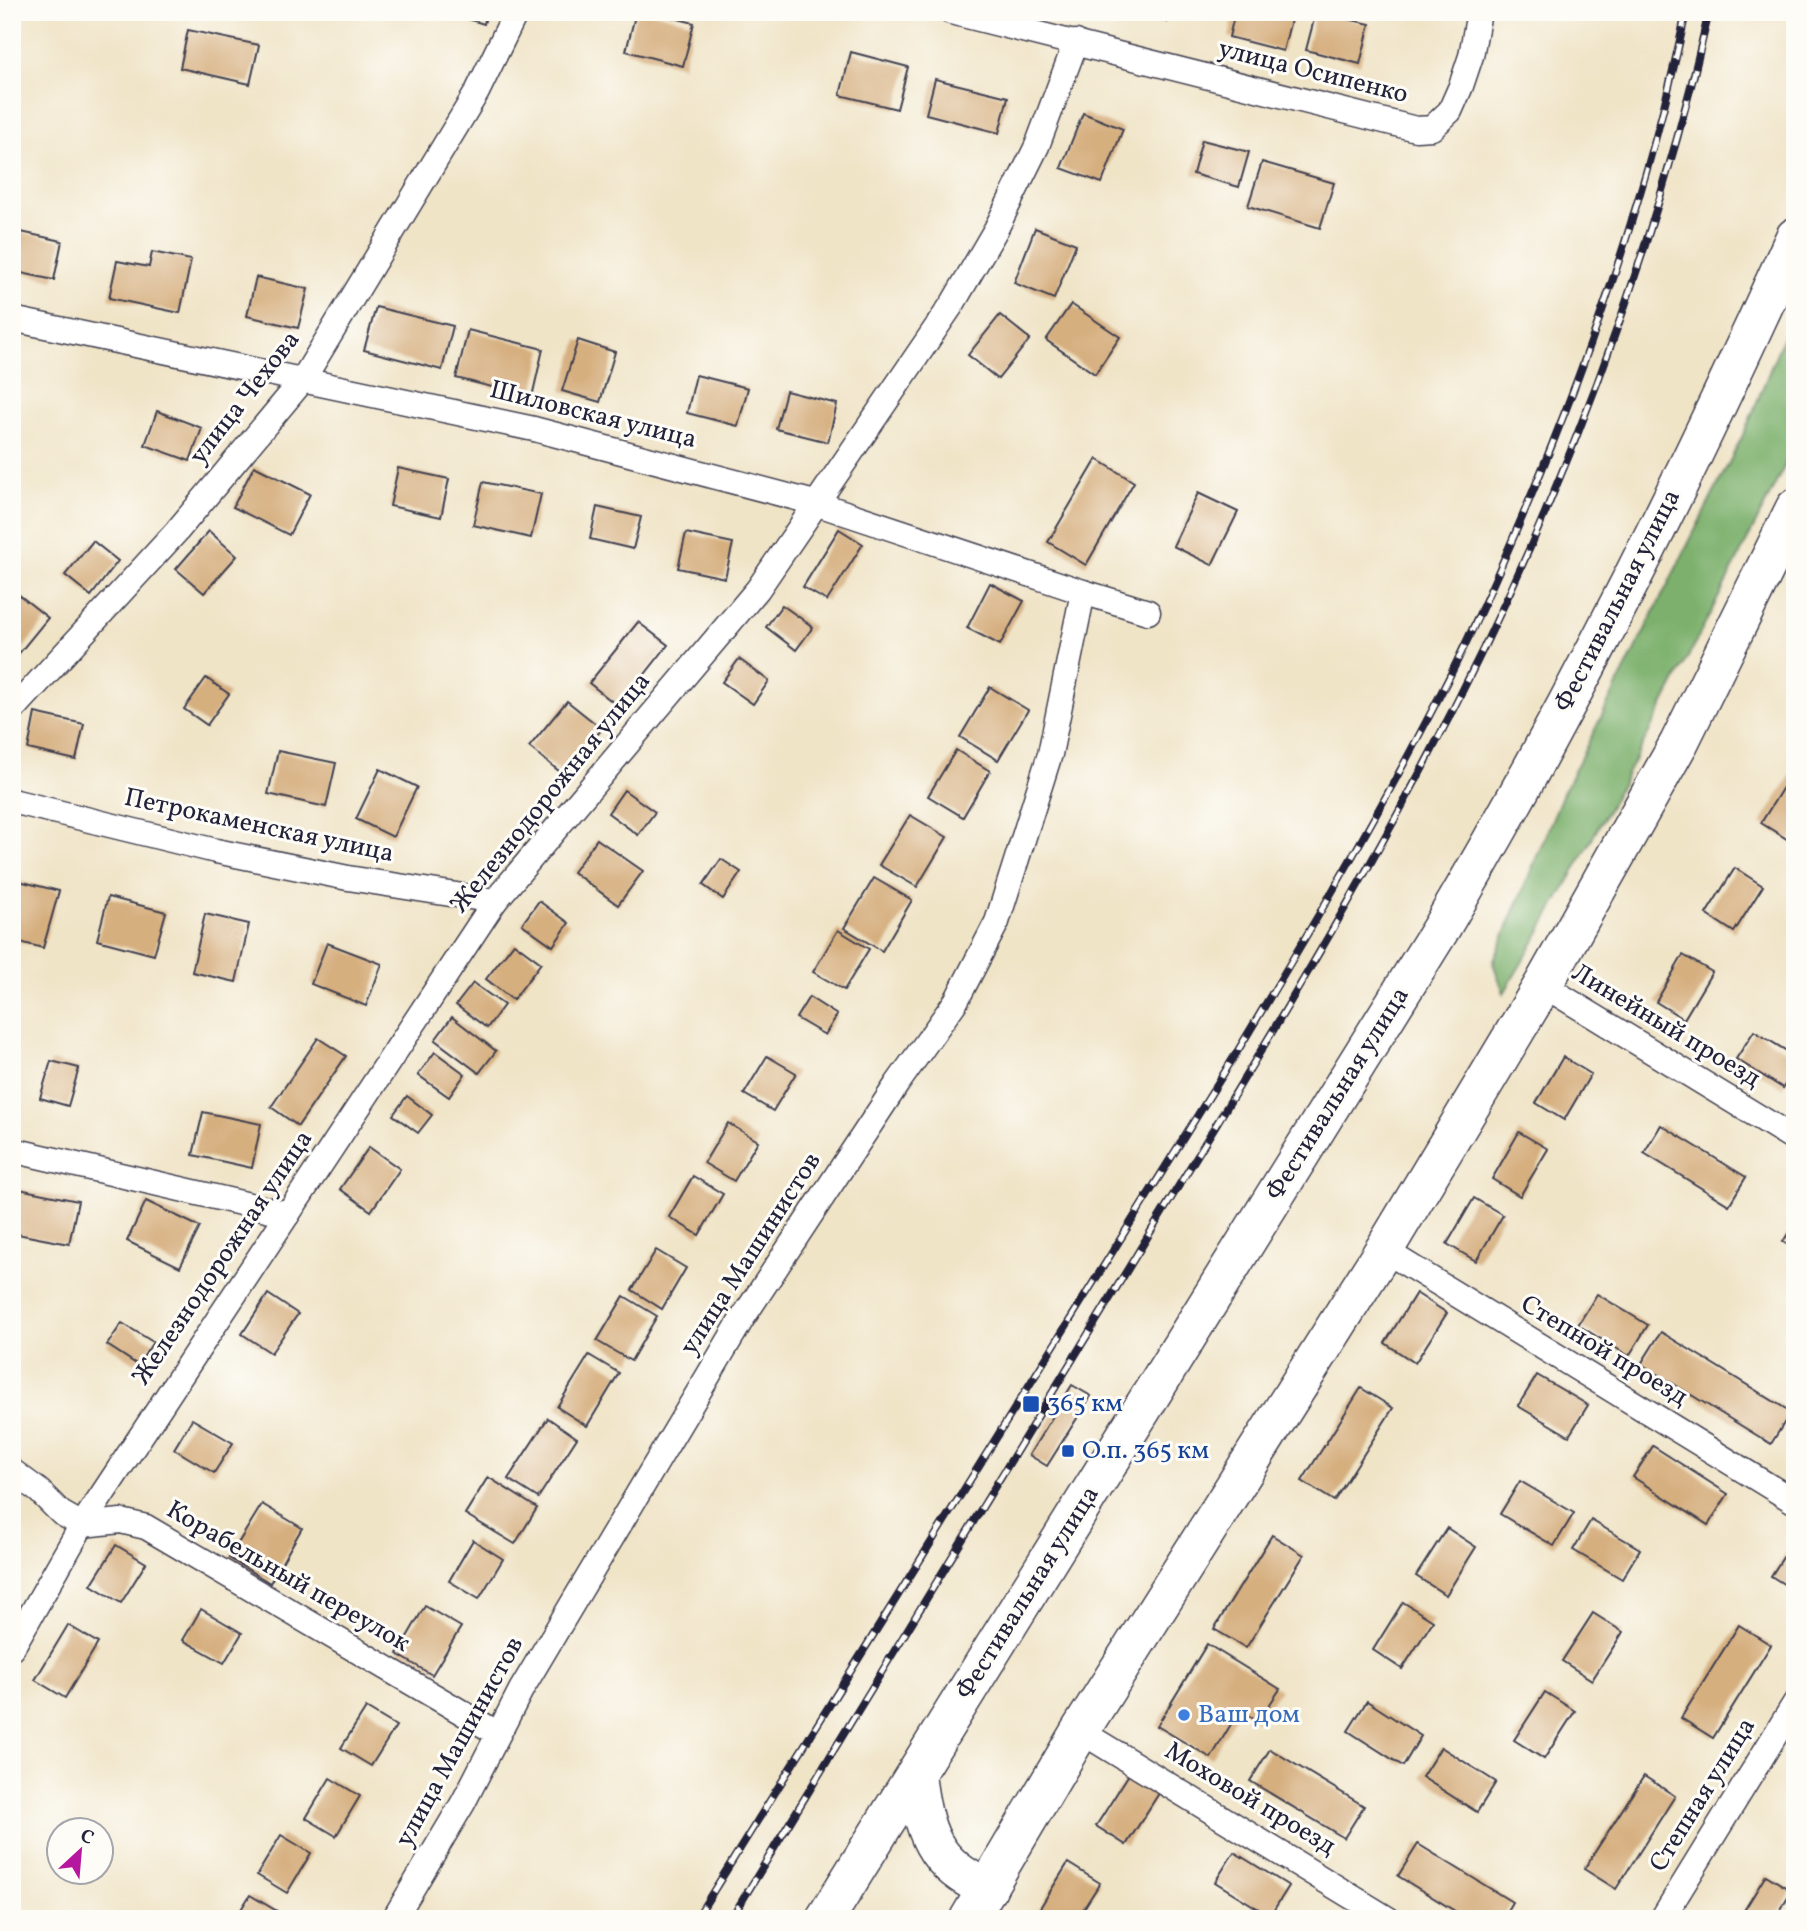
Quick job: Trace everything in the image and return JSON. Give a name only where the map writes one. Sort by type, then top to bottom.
[{"type":"main road","name":"Фестивальная улица","points":[[825,1919],[1440,930],[1504,821],[1638,565],[1795,237]]},
{"type":"main road","points":[[978,1903],[1080,1731],[1384,1250],[1543,985],[1679,743],[1795,508]]},
{"type":"main road","points":[[916,1775],[921,1809],[932,1842],[951,1867],[967,1880],[978,1903]]},
{"type":"street","name":"улица Чехова","points":[[12,711],[177,531],[302,381],[477,92],[516,12]]},
{"type":"street","name":"улица Осипенко","points":[[951,12],[1416,129],[1433,128],[1450,111],[1471,56],[1479,12]]},
{"type":"street","name":"Железнодорожная улица","points":[[12,1648],[82,1525],[495,901],[758,589],[953,303],[996,229],[1037,146],[1076,42]]},
{"type":"street","name":"Шиловская улица","points":[[12,319],[534,429],[815,503],[1148,612]]},
{"type":"street","name":"улица Машинистов","points":[[394,1919],[463,1803],[521,1690],[742,1319],[897,1084],[956,1001],[997,922],[1050,754],[1083,592]]},
{"type":"street","name":"Петрокаменская улица","points":[[12,801],[216,851],[348,878],[495,901]]},
{"type":"street","name":"Линейный проезд","points":[[1543,985],[1795,1139]]},
{"type":"street","points":[[12,1150],[288,1214]]},
{"type":"street","name":"Степной проезд","points":[[1384,1250],[1795,1503]]},
{"type":"street","points":[[12,1471],[39,1491],[61,1513],[82,1525]]},
{"type":"street","name":"Корабельный переулок","points":[[82,1525],[121,1521],[146,1527],[497,1733]]},
{"type":"street","name":"Степная улица","points":[[1662,1919],[1795,1703]]},
{"type":"street","name":"Моховой проезд","points":[[1080,1731],[1388,1919]]},
{"type":"green space","points":[[1795,308],[1795,438],[1784,467],[1614,798],[1504,993],[1493,963],[1563,793],[1746,429]]},
{"type":"building","points":[[445,12],[487,12],[484,24]]},
{"type":"building","points":[[636,12],[651,12],[694,23],[683,66],[626,51]]},
{"type":"building","points":[[1134,12],[1169,12],[1167,22]]},
{"type":"building","points":[[1235,12],[1293,12],[1283,51],[1229,37]]},
{"type":"building","points":[[1316,12],[1370,24],[1360,64],[1306,50]]},
{"type":"building","points":[[188,30],[259,45],[250,84],[180,68]]},
{"type":"building","points":[[851,52],[908,67],[897,109],[840,95]]},
{"type":"building","points":[[935,79],[1008,97],[999,133],[926,114]]},
{"type":"building","points":[[1083,113],[1123,129],[1102,183],[1061,168]]},
{"type":"building","points":[[1202,140],[1249,152],[1239,187],[1193,174]]},
{"type":"building","points":[[1262,162],[1334,183],[1320,228],[1248,206]]},
{"type":"building","points":[[1035,228],[1076,244],[1054,299],[1014,283]]},
{"type":"building","points":[[12,230],[62,241],[54,280],[12,271]]},
{"type":"building","points":[[152,252],[191,260],[180,313],[109,298],[117,261],[149,267]]},
{"type":"building","points":[[256,277],[308,289],[298,328],[247,316]]},
{"type":"building","points":[[1071,304],[1120,337],[1095,374],[1046,340]]},
{"type":"building","points":[[376,307],[453,326],[442,370],[364,350]]},
{"type":"building","points":[[1000,315],[1030,339],[998,379],[968,355]]},
{"type":"building","points":[[468,330],[543,349],[532,397],[456,378]]},
{"type":"building","points":[[578,340],[615,352],[600,402],[562,391]]},
{"type":"building","points":[[696,375],[748,388],[738,426],[687,413]]},
{"type":"building","points":[[786,391],[837,404],[828,442],[776,429]]},
{"type":"building","points":[[157,411],[202,428],[190,461],[145,445]]},
{"type":"building","points":[[1097,459],[1134,482],[1086,565],[1048,542]]},
{"type":"building","points":[[254,466],[310,494],[289,535],[233,507]]},
{"type":"building","points":[[398,468],[449,479],[441,517],[390,506]]},
{"type":"building","points":[[483,482],[541,494],[531,538],[473,525]]},
{"type":"building","points":[[1198,493],[1238,512],[1212,565],[1173,546]]},
{"type":"building","points":[[597,507],[641,517],[633,549],[590,539]]},
{"type":"building","points":[[839,529],[863,544],[827,601],[803,587]]},
{"type":"building","points":[[209,531],[237,556],[204,593],[176,569]]},
{"type":"building","points":[[686,533],[733,543],[725,578],[678,568]]},
{"type":"building","points":[[93,541],[118,561],[91,596],[65,575]]},
{"type":"building","points":[[990,583],[1024,601],[1000,645],[967,628]]},
{"type":"building","points":[[18,594],[48,618],[12,662],[12,600]]},
{"type":"building","points":[[782,605],[813,627],[796,650],[766,627]]},
{"type":"building","points":[[638,622],[668,645],[619,707],[589,683]]},
{"type":"building","points":[[739,659],[769,681],[753,704],[722,682]]},
{"type":"building","points":[[206,678],[229,694],[207,725],[184,709]]},
{"type":"building","points":[[990,687],[1028,710],[998,760],[960,737]]},
{"type":"building","points":[[567,701],[602,729],[564,775],[529,747]]},
{"type":"building","points":[[35,713],[84,724],[76,760],[28,749]]},
{"type":"building","points":[[956,750],[990,771],[963,817],[928,796]]},
{"type":"building","points":[[278,751],[336,763],[326,807],[268,794]]},
{"type":"building","points":[[1795,768],[1795,832],[1790,841],[1761,823]]},
{"type":"building","points":[[380,769],[417,787],[393,837],[356,819]]},
{"type":"building","points":[[624,790],[655,812],[638,835],[608,813]]},
{"type":"building","points":[[910,815],[947,837],[917,887],[879,865]]},
{"type":"building","points":[[597,839],[643,871],[618,905],[573,872]]},
{"type":"building","points":[[721,859],[741,872],[723,899],[703,885]]},
{"type":"building","points":[[1735,868],[1763,886],[1734,932],[1706,914]]},
{"type":"building","points":[[874,878],[912,900],[882,951],[844,928]]},
{"type":"building","points":[[15,880],[59,891],[43,948],[12,940],[12,892]]},
{"type":"building","points":[[108,897],[166,912],[154,955],[97,940]]},
{"type":"building","points":[[539,901],[569,923],[553,946],[522,924]]},
{"type":"building","points":[[205,914],[249,924],[236,982],[192,972]]},
{"type":"building","points":[[838,930],[869,949],[844,990],[813,972]]},
{"type":"building","points":[[327,943],[382,964],[366,1006],[311,984]]},
{"type":"building","points":[[514,943],[541,963],[513,1000],[486,979]]},
{"type":"building","points":[[1683,955],[1712,972],[1684,1019],[1656,1002]]},
{"type":"building","points":[[473,983],[504,1005],[487,1028],[456,1005]]},
{"type":"building","points":[[809,997],[837,1015],[825,1035],[796,1018]]},
{"type":"building","points":[[452,1017],[496,1051],[479,1073],[435,1040]]},
{"type":"building","points":[[1754,1031],[1795,1056],[1795,1068],[1783,1088],[1736,1059]]},
{"type":"building","points":[[318,1038],[346,1056],[298,1126],[271,1107]]},
{"type":"building","points":[[435,1052],[465,1074],[449,1097],[418,1075]]},
{"type":"building","points":[[767,1056],[796,1073],[773,1111],[744,1094]]},
{"type":"building","points":[[1563,1057],[1591,1074],[1564,1120],[1536,1103]]},
{"type":"building","points":[[51,1061],[79,1068],[68,1106],[40,1098]]},
{"type":"building","points":[[407,1096],[432,1115],[418,1133],[393,1115]]},
{"type":"building","points":[[203,1112],[261,1124],[252,1168],[193,1155]]},
{"type":"building","points":[[728,1123],[758,1141],[734,1181],[704,1163]]},
{"type":"building","points":[[1661,1125],[1746,1177],[1729,1205],[1644,1153]]},
{"type":"building","points":[[1519,1132],[1548,1149],[1520,1196],[1492,1179]]},
{"type":"building","points":[[369,1147],[400,1169],[371,1211],[340,1189]]},
{"type":"building","points":[[693,1176],[723,1194],[699,1235],[669,1217]]},
{"type":"building","points":[[19,1189],[78,1201],[69,1244],[12,1233]]},
{"type":"building","points":[[1474,1198],[1503,1215],[1476,1261],[1447,1244]]},
{"type":"building","points":[[146,1201],[200,1227],[180,1267],[127,1241]]},
{"type":"building","points":[[1795,1222],[1795,1249],[1783,1242]]},
{"type":"building","points":[[656,1250],[686,1268],[662,1309],[632,1290]]},
{"type":"building","points":[[1416,1293],[1447,1313],[1415,1363],[1385,1343]]},
{"type":"building","points":[[268,1294],[298,1314],[271,1353],[242,1334]]},
{"type":"building","points":[[1597,1294],[1648,1325],[1629,1356],[1578,1325]]},
{"type":"building","points":[[624,1296],[657,1316],[631,1361],[597,1341]]},
{"type":"building","points":[[122,1323],[153,1342],[138,1365],[107,1345]]},
{"type":"building","points":[[1661,1332],[1791,1412],[1771,1444],[1641,1364]]},
{"type":"building","points":[[589,1355],[619,1373],[587,1426],[557,1407]]},
{"type":"building","points":[[1537,1375],[1588,1405],[1569,1436],[1518,1406]]},
{"type":"building","points":[[1072,1385],[1091,1396],[1047,1466],[1029,1455]]},
{"type":"building","points":[[1361,1388],[1393,1408],[1334,1501],[1302,1481]]},
{"type":"building","points":[[548,1418],[577,1438],[538,1498],[508,1479]]},
{"type":"building","points":[[192,1419],[233,1443],[214,1473],[174,1449]]},
{"type":"building","points":[[1653,1446],[1728,1494],[1708,1525],[1633,1477]]},
{"type":"building","points":[[488,1477],[537,1508],[515,1544],[465,1514]]},
{"type":"building","points":[[1520,1481],[1574,1513],[1554,1546],[1500,1514]]},
{"type":"building","points":[[262,1504],[302,1528],[270,1583],[229,1558]]},
{"type":"building","points":[[1591,1520],[1640,1549],[1622,1579],[1573,1550]]},
{"type":"building","points":[[1447,1528],[1476,1547],[1446,1595],[1416,1576]]},
{"type":"building","points":[[1272,1535],[1304,1555],[1246,1648],[1214,1629]]},
{"type":"building","points":[[1795,1539],[1795,1591],[1771,1576]]},
{"type":"building","points":[[473,1540],[503,1559],[479,1599],[449,1581]]},
{"type":"building","points":[[116,1545],[146,1563],[121,1603],[91,1585]]},
{"type":"building","points":[[1403,1602],[1433,1621],[1402,1669],[1373,1650]]},
{"type":"building","points":[[425,1606],[461,1627],[432,1675],[397,1654]]},
{"type":"building","points":[[201,1609],[242,1633],[224,1663],[183,1640]]},
{"type":"building","points":[[1593,1613],[1623,1632],[1592,1680],[1562,1661]]},
{"type":"building","points":[[68,1625],[98,1643],[65,1698],[35,1680]]},
{"type":"building","points":[[1739,1625],[1771,1645],[1713,1738],[1681,1718]]},
{"type":"building","points":[[1207,1644],[1280,1689],[1258,1722],[1240,1709],[1211,1758],[1157,1726]]},
{"type":"building","points":[[1545,1692],[1575,1711],[1544,1759],[1514,1740]]},
{"type":"building","points":[[1367,1701],[1421,1736],[1403,1766],[1348,1731]]},
{"type":"building","points":[[366,1708],[396,1726],[371,1766],[341,1748]]},
{"type":"building","points":[[1441,1747],[1496,1782],[1477,1812],[1422,1777]]},
{"type":"building","points":[[1270,1749],[1364,1806],[1344,1838],[1250,1781]]},
{"type":"building","points":[[1131,1771],[1161,1790],[1126,1845],[1096,1826]]},
{"type":"building","points":[[1644,1776],[1675,1796],[1616,1889],[1584,1869]]},
{"type":"building","points":[[330,1778],[360,1796],[336,1836],[306,1818]]},
{"type":"building","points":[[281,1835],[311,1853],[287,1893],[257,1875]]},
{"type":"building","points":[[1418,1844],[1512,1902],[1502,1919],[1468,1919],[1398,1876]]},
{"type":"building","points":[[1234,1852],[1289,1886],[1270,1916],[1215,1882]]},
{"type":"building","points":[[1068,1863],[1100,1883],[1077,1919],[1033,1919]]},
{"type":"building","points":[[1766,1875],[1792,1891],[1775,1919],[1750,1919],[1742,1914]]},
{"type":"building","points":[[250,1895],[280,1913],[277,1919],[235,1919]]},
{"type":"railway","points":[[696,1919],[1234,1057],[1365,834],[1439,697],[1493,584],[1573,392],[1637,204],[1686,12]]},
{"type":"railway","points":[[731,1919],[1283,1013],[1422,769],[1512,587],[1591,400],[1657,208],[1709,12]]},
{"type":"place","name":"365 км","points":[[1031,1404]]},
{"type":"place","name":"О.п. 365 км","points":[[1068,1451]]},
{"type":"place","name":"Ваш дом","points":[[1184,1715]]}]
